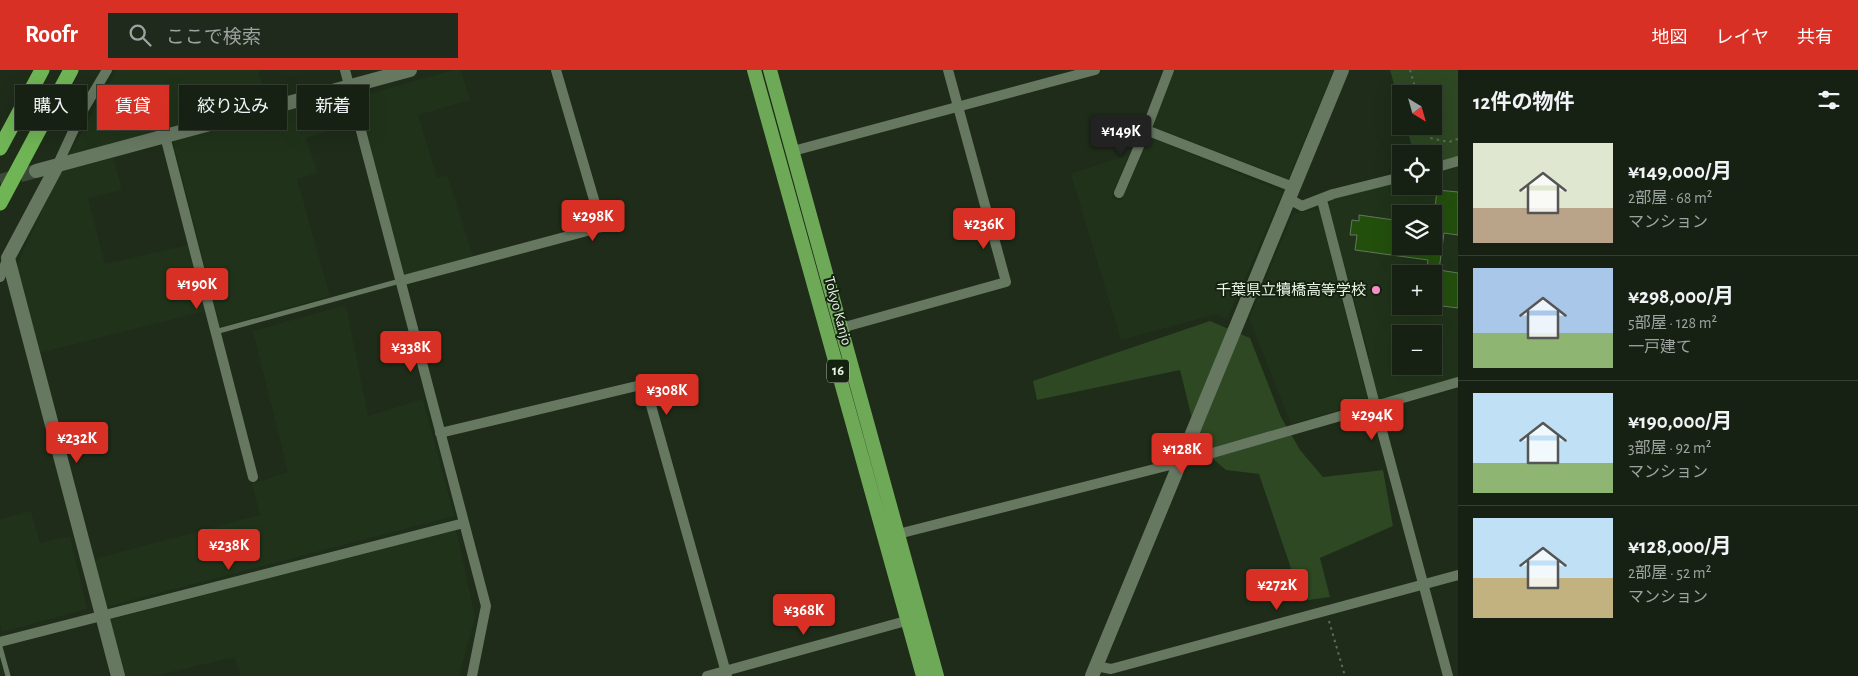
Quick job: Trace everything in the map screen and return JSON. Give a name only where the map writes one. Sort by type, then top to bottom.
[{"type":"highway","points":[[0,148],[42,70]]},
{"type":"highway","points":[[0,203],[70,70]]},
{"type":"highway","name":"Tokyo Kanjo","points":[[754,70],[923,676]]},
{"type":"highway","name":"Tokyo Kanjo","points":[[770,70],[937,676]]},
{"type":"street","points":[[0,277],[8,258],[57,166],[82,112],[107,70]]},
{"type":"street","points":[[345,70],[349,85]]},
{"type":"street","points":[[353,85],[410,70]]},
{"type":"street","points":[[400,281],[602,227],[556,70]]},
{"type":"street","points":[[841,328],[1006,282],[948,70]]},
{"type":"street","points":[[793,151],[1095,70]]},
{"type":"street","points":[[1119,193],[1169,70]]},
{"type":"street","points":[[1342,70],[1092,673],[1112,672],[1458,574]]},
{"type":"street","points":[[36,172],[297,100]]},
{"type":"street","points":[[361,130],[486,606],[472,676]]},
{"type":"street","points":[[1146,130],[1291,193],[1302,206],[1322,200],[1333,194],[1392,179]]},
{"type":"street","points":[[165,136],[252,477]]},
{"type":"street","points":[[1442,166],[1458,162]]},
{"type":"street","points":[[1322,200],[1448,676]]},
{"type":"street","points":[[8,258],[118,676]]},
{"type":"street","points":[[898,534],[1178,463],[1458,382]]},
{"type":"street","points":[[440,433],[645,384],[726,674]]},
{"type":"street","points":[[0,642],[464,523]]},
{"type":"street","points":[[707,676],[726,674],[921,617]]},
{"type":"lane","points":[[215,332],[400,281]]},
{"type":"lane","points":[[0,647],[8,676]]},
{"type":"path","points":[[1410,70],[1414,85]]},
{"type":"path","points":[[1429,135],[1430,138],[1449,142],[1458,139]]},
{"type":"path","points":[[1326,611],[1344,676]]},
{"type":"shaded area","points":[[117,70],[258,70],[262,85],[179,85],[179,126],[169,129],[169,85],[108,85]]},
{"type":"shaded area","points":[[454,70],[461,70],[470,100],[418,115],[437,178],[447,175],[473,256],[403,276],[366,130],[369,130],[369,94]]},
{"type":"shaded area","points":[[1173,70],[1334,70],[1288,179],[1151,126]]},
{"type":"shaded area","points":[[1390,70],[1458,70],[1458,157],[1442,162],[1442,145],[1411,145],[1409,135],[1442,135],[1442,85],[1394,85]]},
{"type":"shaded area","points":[[97,105],[97,130],[166,130],[68,156],[83,130],[87,130],[87,123]]},
{"type":"shaded area","points":[[297,107],[297,130],[333,130],[305,138],[318,173],[297,179],[330,296],[220,327],[173,141],[213,130],[287,130],[287,110]]},
{"type":"shaded area","points":[[1149,137],[1283,192],[1227,319],[1216,314],[1121,340],[1071,174],[1128,155],[1111,198],[1121,201]]},
{"type":"shaded area","points":[[113,158],[122,190],[88,198],[105,264],[189,245],[205,311],[39,353],[17,266],[59,172]]},
{"type":"shaded area","name":"千葉県立犢橋高等学校","points":[[1458,164],[1458,379],[1379,401],[1365,360],[1370,358],[1328,205],[1331,200],[1392,183],[1392,195],[1442,195],[1442,169]]},
{"type":"shaded area","points":[[1319,209],[1368,402],[1291,424],[1249,318],[1293,214]]},
{"type":"shaded area","points":[[346,305],[368,416],[423,399],[454,516],[105,607],[91,560],[260,515],[252,484],[288,472],[253,331]]},
{"type":"shaded area","points":[[1210,321],[1250,338],[1281,417],[1300,450],[1323,477],[1383,470],[1393,526],[1320,558],[1330,597],[1302,601],[1259,474],[1226,470],[1199,447],[1180,370],[1037,400],[1033,381]]},
{"type":"shaded area","points":[[31,511],[40,543],[70,536],[87,609],[2,632],[0,624],[0,519]]},
{"type":"shaded area","points":[[456,530],[475,617],[459,676],[241,676],[234,657],[155,676],[123,676],[109,620]]},
{"type":"building","points":[[1442,190],[1458,192],[1458,235],[1444,233],[1442,248],[1442,205],[1435,205],[1436,195],[1442,195]]},
{"type":"building","points":[[1359,215],[1392,220],[1392,255],[1441,255],[1440,265],[1427,265],[1428,260],[1355,250],[1357,235],[1350,235],[1352,220],[1359,221]]},
{"type":"building","points":[[1442,270],[1458,273],[1458,308],[1442,306]]},
{"type":"tunnel","points":[[0,181],[36,171]]},
{"type":"place","name":"千葉県立犢橋高等学校","points":[[1376,290]]}]
